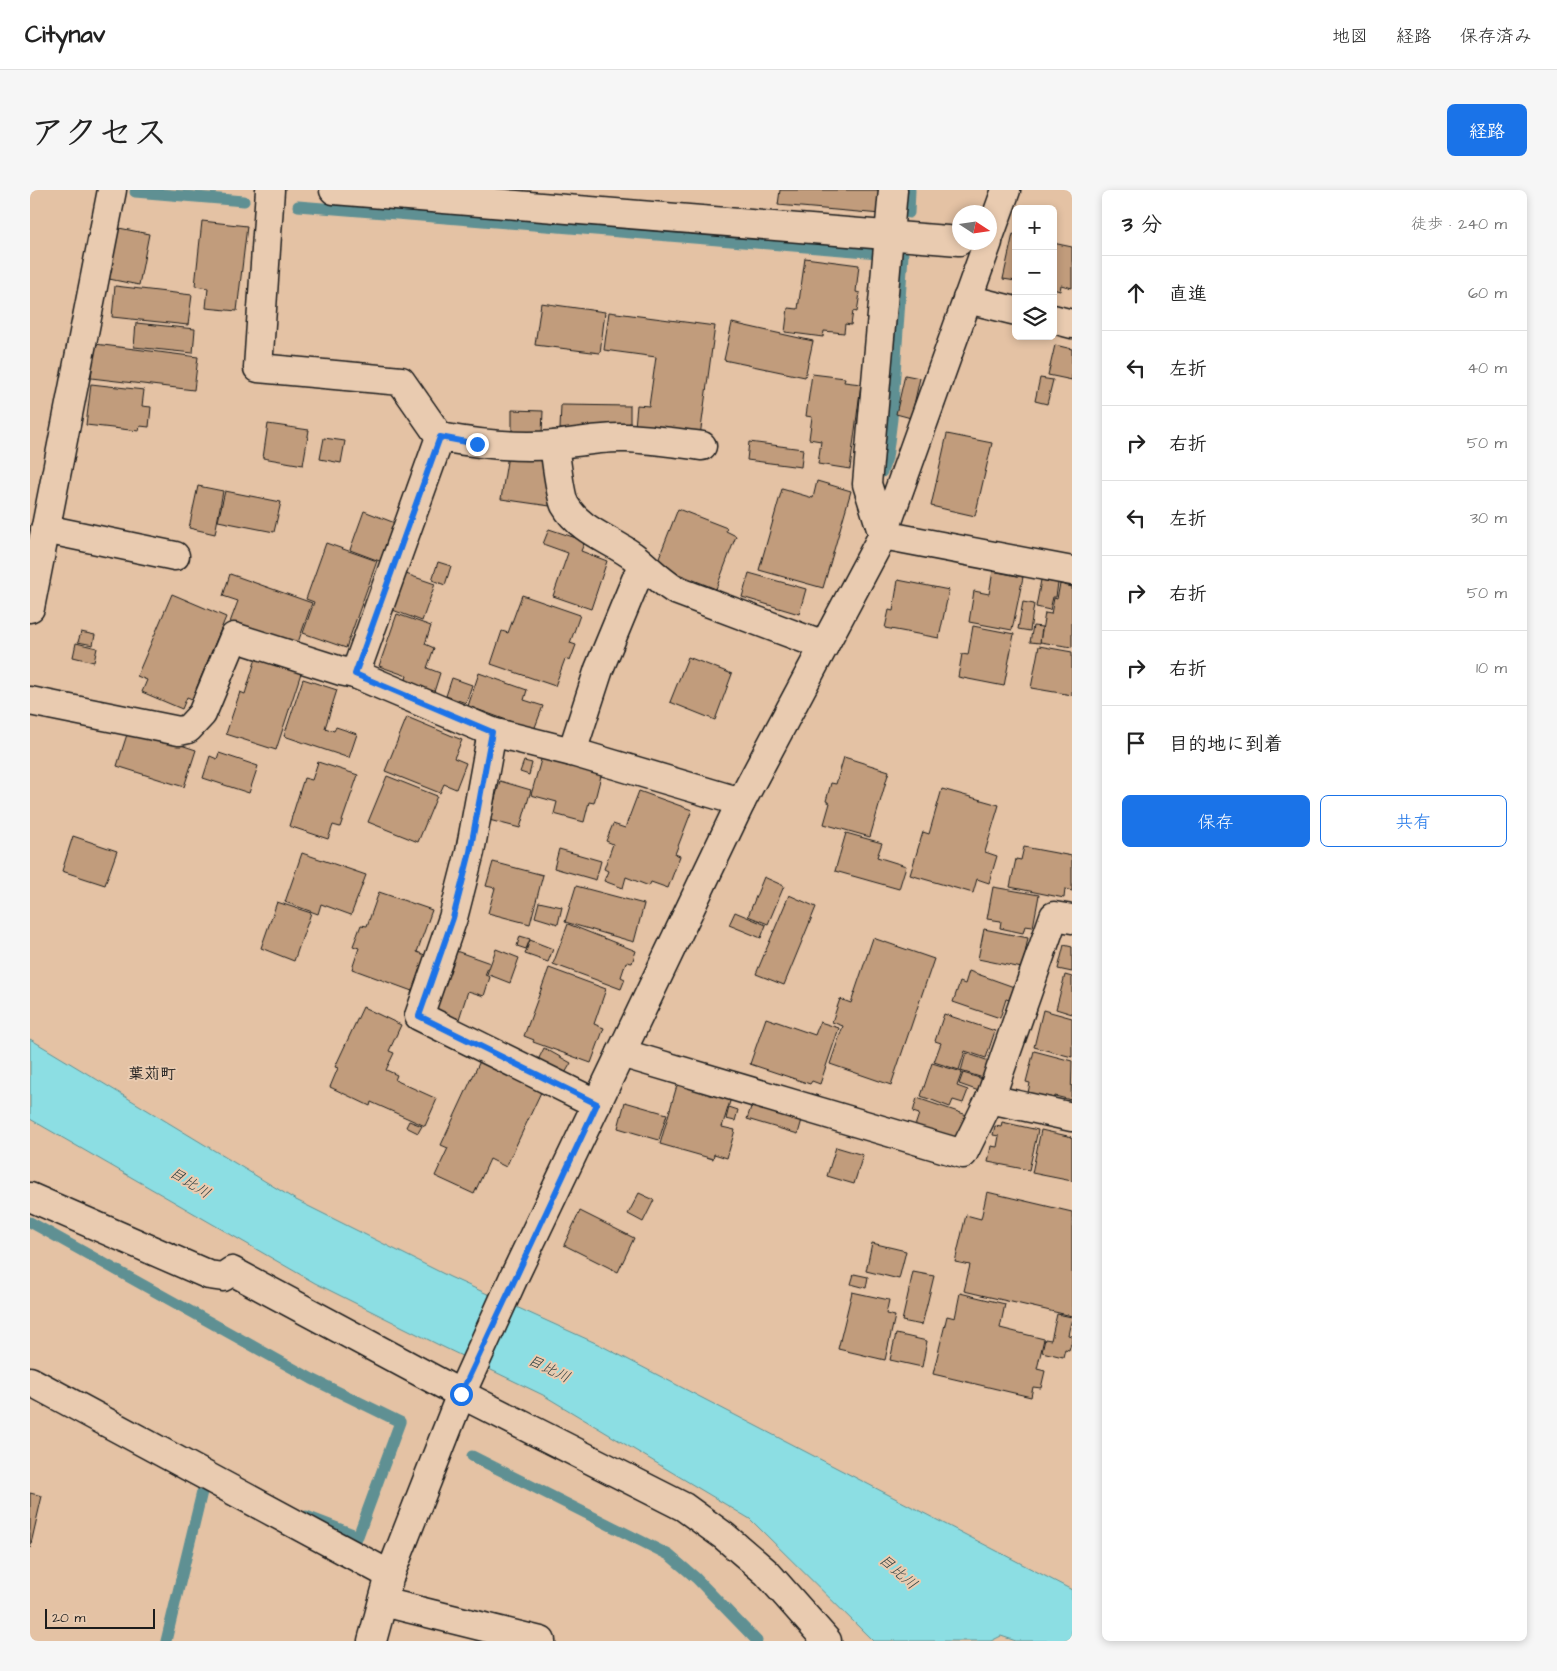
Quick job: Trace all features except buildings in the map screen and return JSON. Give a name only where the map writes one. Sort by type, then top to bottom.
[{"type":"street","points":[[30,608],[112,190]]},
{"type":"street","points":[[270,190],[258,368],[401,381],[440,437],[477,444],[508,446],[554,445],[589,440],[626,438],[702,446]]},
{"type":"street","points":[[334,190],[952,240]]},
{"type":"street","points":[[883,536],[867,484],[894,190]]},
{"type":"street","points":[[997,211],[1006,190]]},
{"type":"street","points":[[372,1641],[390,1575],[463,1389],[741,802],[883,536],[967,299],[981,250]]},
{"type":"street","points":[[967,299],[1012,309]]},
{"type":"street","points":[[1057,320],[1072,324]]},
{"type":"street","points":[[355,674],[440,437]]},
{"type":"street","points":[[554,445],[564,504],[585,528],[633,556],[659,580],[675,590],[824,646]]},
{"type":"street","points":[[46,529],[175,556]]},
{"type":"street","points":[[883,536],[1072,571]]},
{"type":"street","points":[[572,752],[599,669],[642,565]]},
{"type":"street","points":[[30,701],[179,731],[188,729],[202,714],[234,637],[355,674],[492,732],[572,752],[741,802]]},
{"type":"street","points":[[492,732],[470,852],[453,918],[419,1016],[597,1104]]},
{"type":"street","points":[[621,1053],[963,1154],[990,1099],[1054,916],[1072,919]]},
{"type":"street","points":[[990,1099],[1072,1117]]},
{"type":"street","points":[[30,1197],[209,1275],[223,1277],[232,1271],[463,1389],[684,1507],[724,1536],[767,1572],[827,1641]]},
{"type":"street","points":[[30,1381],[390,1575]]},
{"type":"street","points":[[383,1602],[541,1641]]},
{"type":"water","name":"目比川","points":[[30,1039],[296,1200],[450,1277],[600,1345],[1072,1590],[1072,1641],[1016,1641],[1001,1636],[991,1641],[873,1641],[750,1519],[543,1395],[315,1283],[30,1119]]},
{"type":"waterway","points":[[909,213],[910,190]]},
{"type":"waterway","points":[[135,192],[244,201]]},
{"type":"waterway","points":[[298,206],[879,253]]},
{"type":"waterway","points":[[882,472],[887,458],[892,419],[903,255]]},
{"type":"waterway","points":[[30,1222],[312,1379],[400,1422],[358,1536],[306,1516]]},
{"type":"waterway","points":[[472,1456],[669,1555],[696,1578],[757,1641]]},
{"type":"waterway","points":[[166,1641],[202,1492]]},
{"type":"district","name":"葉苅町","points":[[152,1074]]},
{"type":"route","points":[[461,1394],[597,1104],[419,1016],[453,918],[470,852],[492,732],[355,674],[440,437],[477,444]]}]
